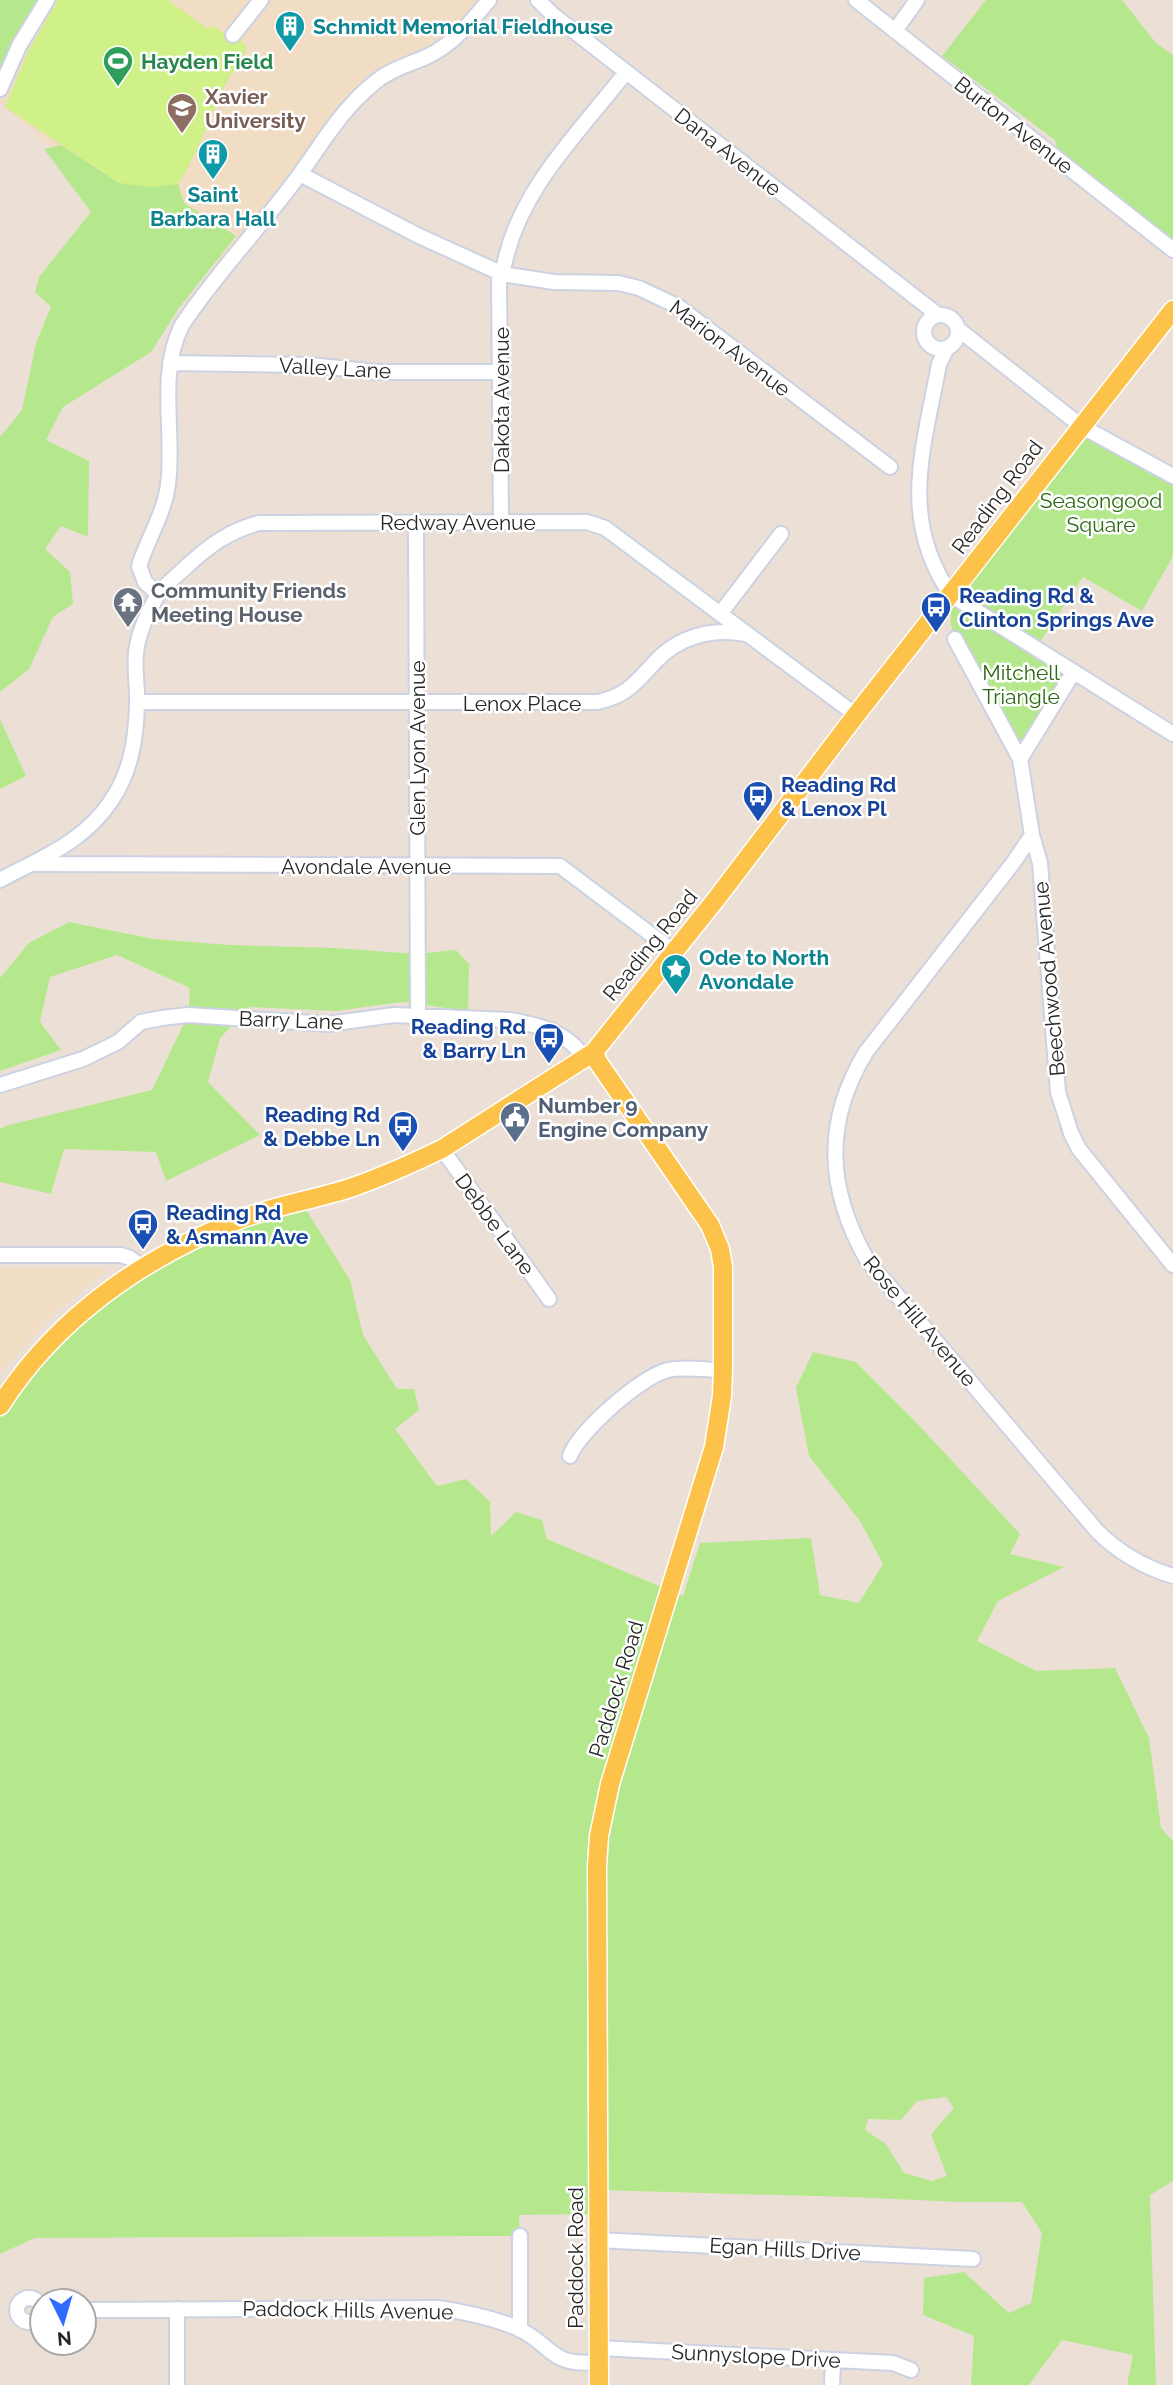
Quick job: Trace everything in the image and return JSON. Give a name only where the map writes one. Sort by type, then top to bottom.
[{"type":"main road","name":"Reading Road","points":[[0,1406],[56,1336],[96,1301],[167,1252],[237,1220],[352,1187],[442,1149],[589,1055],[717,898],[856,715],[1173,310]]},
{"type":"main road","name":"Paddock Road","points":[[589,1055],[598,1062],[710,1225],[723,1267],[722,1396],[714,1447],[610,1784],[599,1836],[599,2385]]},
{"type":"street","points":[[0,89],[19,46],[47,0]]},
{"type":"street","points":[[233,35],[261,0]]},
{"type":"street","points":[[0,880],[76,839],[101,815],[120,786],[133,750],[137,702],[137,644],[158,594],[145,582],[139,566],[159,519],[168,485],[168,377],[176,337],[193,308],[300,174],[337,122],[375,82],[447,45],[472,22],[489,0]]},
{"type":"street","name":"Dana Avenue","points":[[538,0],[552,14],[920,302],[932,319],[949,316],[953,320],[948,342]]},
{"type":"street","name":"Burton Avenue","points":[[856,0],[1173,250]]},
{"type":"street","points":[[895,31],[917,0]]},
{"type":"street","name":"Dakota Avenue","points":[[501,522],[502,272],[513,232],[532,193],[626,72]]},
{"type":"street","name":"Marion Avenue","points":[[300,174],[419,236],[502,272],[554,282],[610,282],[660,296],[679,307],[890,467]]},
{"type":"street","points":[[932,319],[926,339],[978,347],[1081,426],[1173,476]]},
{"type":"street","points":[[948,342],[939,363],[918,480],[920,523],[939,578],[951,595],[1173,734]]},
{"type":"street","name":"Valley Lane","points":[[170,363],[304,365],[376,372],[501,372]]},
{"type":"street","name":"Redway Avenue","points":[[158,594],[219,538],[243,527],[272,522],[587,522],[605,528],[747,634]]},
{"type":"street","name":"Glen Lyon Avenue","points":[[416,522],[418,1017]]},
{"type":"street","points":[[720,614],[781,534]]},
{"type":"street","name":"Lenox Place","points":[[137,702],[598,702],[633,687],[665,652],[691,637],[722,631],[747,634]]},
{"type":"street","points":[[747,634],[856,715]]},
{"type":"street","name":"Beechwood Avenue","points":[[955,639],[1020,759],[1032,835],[1040,863],[1058,1091],[1063,1113],[1071,1133],[1090,1164],[1173,1265]]},
{"type":"street","points":[[1020,759],[1073,673]]},
{"type":"street","name":"Rose Hill Avenue","points":[[1032,835],[866,1052],[855,1071],[836,1128],[834,1150],[839,1192],[856,1240],[867,1260],[1095,1529],[1127,1556],[1173,1576]]},
{"type":"street","name":"Avondale Avenue","points":[[31,863],[560,866],[673,951]]},
{"type":"street","name":"Barry Lane","points":[[0,1085],[83,1059],[118,1042],[141,1022],[188,1015],[328,1024],[363,1021],[379,1016],[493,1018],[527,1023],[559,1035],[589,1055]]},
{"type":"street","name":"Debbe Lane","points":[[442,1149],[549,1299]]},
{"type":"street","points":[[0,1255],[121,1255],[142,1267]]},
{"type":"street","points":[[570,1456],[574,1445],[608,1410],[646,1380],[678,1368],[723,1370]]},
{"type":"street","points":[[520,2236],[520,2330]]},
{"type":"street","name":"Egan Hills Drive","points":[[597,2240],[973,2259]]},
{"type":"street","name":"Paddock Hills Avenue","points":[[98,2310],[438,2308],[489,2318],[520,2330],[561,2360],[572,2363],[599,2355]]},
{"type":"street","points":[[177,2309],[177,2385]]},
{"type":"street","name":"Sunnyslope Drive","points":[[599,2355],[893,2363],[911,2370]]},
{"type":"street","points":[[832,2385],[833,2361]]},
{"type":"shaded area","name":"Xavier University","points":[[0,0],[489,0],[472,22],[375,82],[226,267],[89,181],[0,103]]},
{"type":"shaded area","points":[[0,1269],[108,1269],[50,1317],[0,1374]]},
{"type":"green space","points":[[0,0],[47,0],[0,91]]},
{"type":"green space","name":"Hayden Field","points":[[58,0],[168,0],[208,29],[212,25],[225,35],[235,37],[245,44],[245,54],[226,82],[178,184],[150,187],[119,183],[5,107],[28,52]]},
{"type":"green space","points":[[986,0],[1122,0],[1156,43],[1173,55],[1173,250],[1060,161],[1055,140],[942,56]]},
{"type":"green space","points":[[238,38],[246,47],[244,56],[221,92],[178,184],[184,203],[236,236],[179,308],[151,352],[63,407],[46,440],[89,461],[88,537],[61,526],[45,549],[70,572],[73,604],[53,617],[29,669],[0,692],[0,437],[22,410],[36,343],[51,307],[35,292],[39,277],[91,212],[44,149],[61,145],[119,183]]},
{"type":"green space","name":"Seasongood Square","points":[[1081,426],[1173,476],[1173,556],[1142,611],[1083,577],[1035,649],[1073,673],[1020,759],[955,639],[951,625],[951,595]]},
{"type":"green space","points":[[0,719],[26,776],[0,789]]},
{"type":"green space","points":[[69,922],[154,939],[230,945],[417,954],[456,950],[469,964],[468,1011],[402,1002],[336,1011],[250,1007],[220,1038],[208,1082],[260,1135],[166,1181],[156,1152],[64,1149],[51,1194],[0,1182],[0,1129],[152,1090],[188,1015],[190,988],[117,955],[50,977],[40,1022],[61,1050],[0,1071],[0,978],[29,943]]},
{"type":"green space","points":[[300,1200],[350,1280],[363,1335],[397,1389],[414,1389],[419,1410],[395,1429],[437,1486],[466,1479],[490,1502],[491,1536],[516,1512],[542,1520],[547,1539],[683,1596],[700,1543],[811,1538],[820,1595],[859,1603],[883,1564],[860,1521],[809,1456],[796,1388],[813,1352],[856,1362],[913,1419],[1020,1534],[1010,1554],[1064,1567],[998,1601],[977,1641],[1036,1671],[1115,1668],[1149,1738],[1161,1828],[1173,1841],[1173,2181],[1150,2195],[1156,2385],[1127,2385],[1133,2355],[1062,2340],[1029,2385],[971,2385],[974,2336],[923,2315],[924,2278],[964,2272],[1009,2313],[1031,2303],[1042,2233],[1022,2202],[598,2190],[597,2214],[519,2215],[520,2236],[35,2238],[0,2254],[0,1406],[117,1284]],"holes":[[[946,2097],[954,2108],[931,2134],[947,2176],[932,2181],[904,2173],[886,2144],[865,2130],[868,2119],[901,2120],[917,2101]]]},
{"type":"place","name":"Schmidt Memorial Fieldhouse","points":[[290,53]]},
{"type":"place","name":"Hayden Field","points":[[118,88]]},
{"type":"place","name":"Xavier University","points":[[182,135]]},
{"type":"place","name":"Saint Barbara Hall","points":[[213,181]]},
{"type":"place","name":"Community Friends Meeting House","points":[[128,629]]},
{"type":"place","name":"Reading Rd & Clinton Springs Ave","points":[[936,634]]},
{"type":"place","name":"Reading Rd & Lenox Pl","points":[[758,823]]},
{"type":"place","name":"Ode to North Avondale","points":[[676,996]]},
{"type":"place","name":"Reading Rd & Barry Ln","points":[[549,1065]]},
{"type":"place","name":"Number 9 Engine Company","points":[[515,1144]]},
{"type":"place","name":"Reading Rd & Debbe Ln","points":[[403,1153]]},
{"type":"place","name":"Reading Rd & Asmann Ave","points":[[143,1251]]},
{"type":"park label","name":"Mitchell Triangle","points":[[1021,684]]}]
